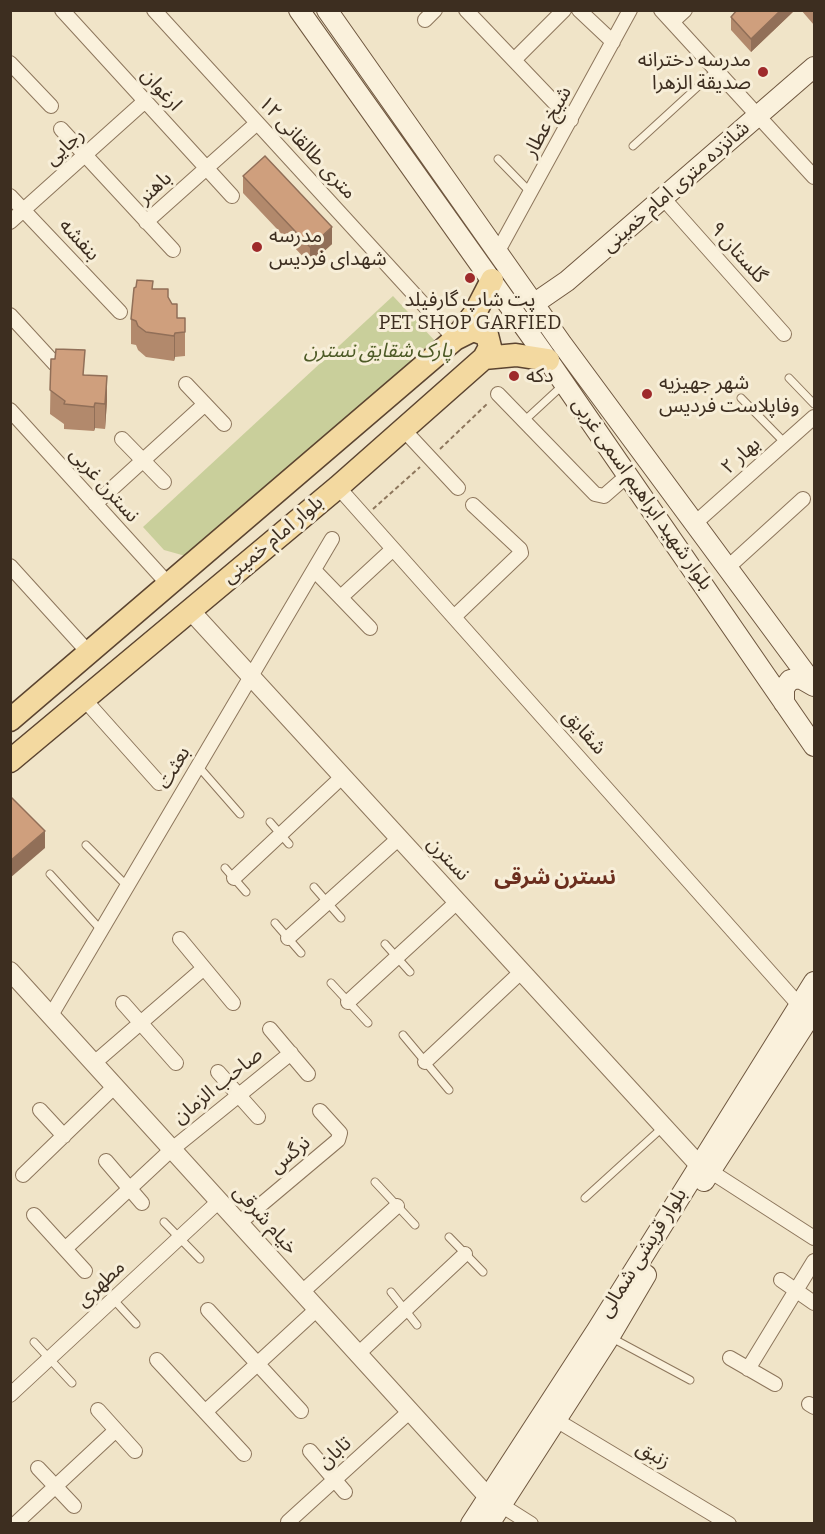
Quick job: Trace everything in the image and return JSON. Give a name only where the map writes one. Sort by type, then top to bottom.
[{"type":"main road","name":"بلوار شهید ابراهیم اسمی غربی","points":[[299,10],[492,280],[555,352],[694,524],[814,686]]},
{"type":"main road","name":"بلوار شهید ابراهیم اسمی غربی","points":[[327,10],[535,303],[555,352],[564,383],[814,746]]},
{"type":"main road","name":"شانزده متری امام خمینی","points":[[535,303],[567,281],[814,67]]},
{"type":"main road","name":"بلوار امام خمینی","points":[[10,720],[455,339],[475,313],[492,280]]},
{"type":"main road","points":[[484,358],[555,352],[555,300],[567,281]]},
{"type":"main road","points":[[455,339],[473,330],[487,335],[490,347],[484,358]]},
{"type":"main road","name":"بلوار امام خمینی","points":[[10,761],[61,721],[84,699],[338,487],[484,358]]},
{"type":"main road","points":[[745,644],[761,657],[768,657],[776,652],[778,644],[772,627]]},
{"type":"main road","points":[[784,703],[784,688],[790,680],[800,678],[814,686]]},
{"type":"main road","points":[[37,698],[53,695],[63,699],[61,721]]},
{"type":"main road","name":"بلوار قریشی شمالی","points":[[489,1524],[495,1501],[704,1167],[809,1015],[814,982]]},
{"type":"main road","name":"بلوار قریشی شمالی","points":[[471,1524],[495,1501],[556,1420],[610,1336],[663,1233]]},
{"type":"street","name":"ارغوان","points":[[62,10],[232,196]]},
{"type":"street","name":"۱۲ متری طالقانی","points":[[154,10],[455,339]]},
{"type":"street","points":[[466,10],[571,120]]},
{"type":"street","points":[[514,60],[564,10]]},
{"type":"street","points":[[579,10],[613,42]]},
{"type":"street","name":"شیخ عطار","points":[[498,252],[630,10]]},
{"type":"street","points":[[662,10],[814,177]]},
{"type":"street","points":[[672,22],[685,10]]},
{"type":"street","points":[[10,63],[51,106]]},
{"type":"street","name":"رجایی","points":[[10,222],[145,101]]},
{"type":"street","name":"باهنر","points":[[61,129],[146,222],[257,123]]},
{"type":"street","name":"بنفشه","points":[[10,196],[120,312]]},
{"type":"street","name":"گلستان ۹","points":[[663,198],[784,334]]},
{"type":"street","points":[[146,222],[172,250]]},
{"type":"street","points":[[10,315],[55,364]]},
{"type":"street","points":[[186,384],[224,424]]},
{"type":"street","points":[[498,394],[595,494],[604,496],[628,475]]},
{"type":"street","points":[[95,504],[144,462],[205,404]]},
{"type":"street","name":"نسترن غربی","points":[[10,410],[170,585]]},
{"type":"street","name":"بهار ۲","points":[[694,524],[814,417]]},
{"type":"street","points":[[403,429],[458,488]]},
{"type":"street","points":[[122,439],[164,482]]},
{"type":"street","name":"شقایق","points":[[338,487],[455,615],[809,1015]]},
{"type":"street","points":[[726,569],[803,499]]},
{"type":"street","points":[[455,615],[521,553],[520,549],[473,505]]},
{"type":"street","name":"بعثت","points":[[50,1017],[332,539]]},
{"type":"street","points":[[341,597],[393,549]]},
{"type":"street","points":[[10,567],[15,581],[89,653]]},
{"type":"street","points":[[315,571],[370,628]]},
{"type":"street","name":"نسترن","points":[[190,610],[398,839],[664,1127],[704,1167]]},
{"type":"street","points":[[84,699],[159,783]]},
{"type":"street","points":[[230,873],[285,839],[343,776]]},
{"type":"street","points":[[288,938],[398,839]]},
{"type":"street","points":[[348,1002],[457,902]]},
{"type":"street","points":[[180,939],[233,1003]]},
{"type":"street","points":[[93,1064],[204,968]]},
{"type":"street","name":"خیام شرقی","points":[[10,971],[409,1412],[495,1501]]},
{"type":"street","points":[[425,1062],[521,972]]},
{"type":"street","points":[[123,1003],[176,1063]]},
{"type":"street","points":[[270,1029],[308,1074]]},
{"type":"street","name":"صاحب الزمان","points":[[66,1248],[171,1150],[291,1053]]},
{"type":"street","points":[[218,1072],[258,1117]]},
{"type":"street","points":[[23,1175],[114,1088]]},
{"type":"street","points":[[40,1110],[64,1136]]},
{"type":"street","name":"نرگس","points":[[238,1224],[338,1140],[340,1133],[320,1112]]},
{"type":"street","points":[[106,1161],[142,1203]]},
{"type":"street","points":[[704,1167],[814,1238]]},
{"type":"street","name":"مطهری","points":[[10,1395],[218,1202]]},
{"type":"street","points":[[301,1293],[397,1206]]},
{"type":"street","points":[[34,1215],[85,1270]]},
{"type":"street","points":[[357,1355],[465,1254]]},
{"type":"street","points":[[748,1369],[814,1261]]},
{"type":"street","points":[[781,1280],[814,1303]]},
{"type":"street","points":[[205,1412],[316,1310]]},
{"type":"street","points":[[208,1311],[302,1411]]},
{"type":"street","points":[[730,1358],[775,1384]]},
{"type":"street","points":[[157,1360],[244,1454]]},
{"type":"street","points":[[98,1410],[135,1451]]},
{"type":"street","name":"تابان","points":[[288,1522],[409,1412]]},
{"type":"street","name":"زنبق","points":[[556,1420],[729,1524]]},
{"type":"street","points":[[15,1524],[117,1430]]},
{"type":"street","points":[[310,1451],[345,1492]]},
{"type":"street","points":[[38,1468],[74,1506]]},
{"type":"street","points":[[495,1501],[531,1524]]},
{"type":"lane","points":[[633,146],[717,70]]},
{"type":"lane","points":[[498,159],[531,193]]},
{"type":"lane","points":[[789,378],[814,404]]},
{"type":"lane","points":[[524,421],[564,383]]},
{"type":"lane","points":[[741,398],[785,444]]},
{"type":"lane","points":[[198,766],[240,814]]},
{"type":"lane","points":[[270,822],[285,839]]},
{"type":"lane","points":[[86,845],[128,887]]},
{"type":"lane","points":[[230,873],[246,892]]},
{"type":"lane","points":[[50,874],[102,931]]},
{"type":"lane","points":[[314,887],[341,918]]},
{"type":"lane","points":[[275,923],[301,953]]},
{"type":"lane","points":[[385,944],[410,972]]},
{"type":"lane","points":[[331,983],[368,1023]]},
{"type":"lane","points":[[403,1035],[449,1090]]},
{"type":"lane","points":[[585,1198],[664,1127]]},
{"type":"lane","points":[[375,1182],[415,1225]]},
{"type":"lane","points":[[164,1222],[200,1259]]},
{"type":"lane","points":[[449,1237],[483,1272]]},
{"type":"lane","points":[[391,1292],[417,1325]]},
{"type":"lane","points":[[113,1299],[135,1324]]},
{"type":"lane","points":[[610,1336],[690,1380]]},
{"type":"lane","points":[[34,1342],[72,1383]]},
{"type":"green space","name":"پارک شقایق نسترن","points":[[393,296],[436,342],[189,557],[164,550],[143,527]]},
{"type":"building","points":[[737,10],[781,10],[751,39],[731,17]]},
{"type":"building","points":[[265,156],[332,227],[310,247],[243,176]]},
{"type":"building","points":[[137,280],[153,281],[152,289],[168,289],[168,297],[172,304],[177,304],[177,318],[185,318],[185,332],[175,333],[174,336],[146,332],[131,319]]},
{"type":"building","points":[[56,349],[85,350],[83,375],[107,376],[105,404],[95,403],[94,407],[64,404],[65,401],[50,390],[51,359],[55,359]]},
{"type":"building","points":[[10,796],[45,831],[10,861]]},
{"type":"place","name":"مدرسه دخترانه صدیقة الزهرا","points":[[763,72]]},
{"type":"place","name":"مدرسه شهدای فردیس","points":[[257,247]]},
{"type":"place","name":"پت شاپ گارفیلد PET SHOP GARFIED","points":[[470,278]]},
{"type":"place","name":"دکه","points":[[514,376]]},
{"type":"place","name":"شهر جهیزیه وفاپلاست فردیس","points":[[647,394]]},
{"type":"district","name":"نسترن شرقی","points":[[555,878]]}]
